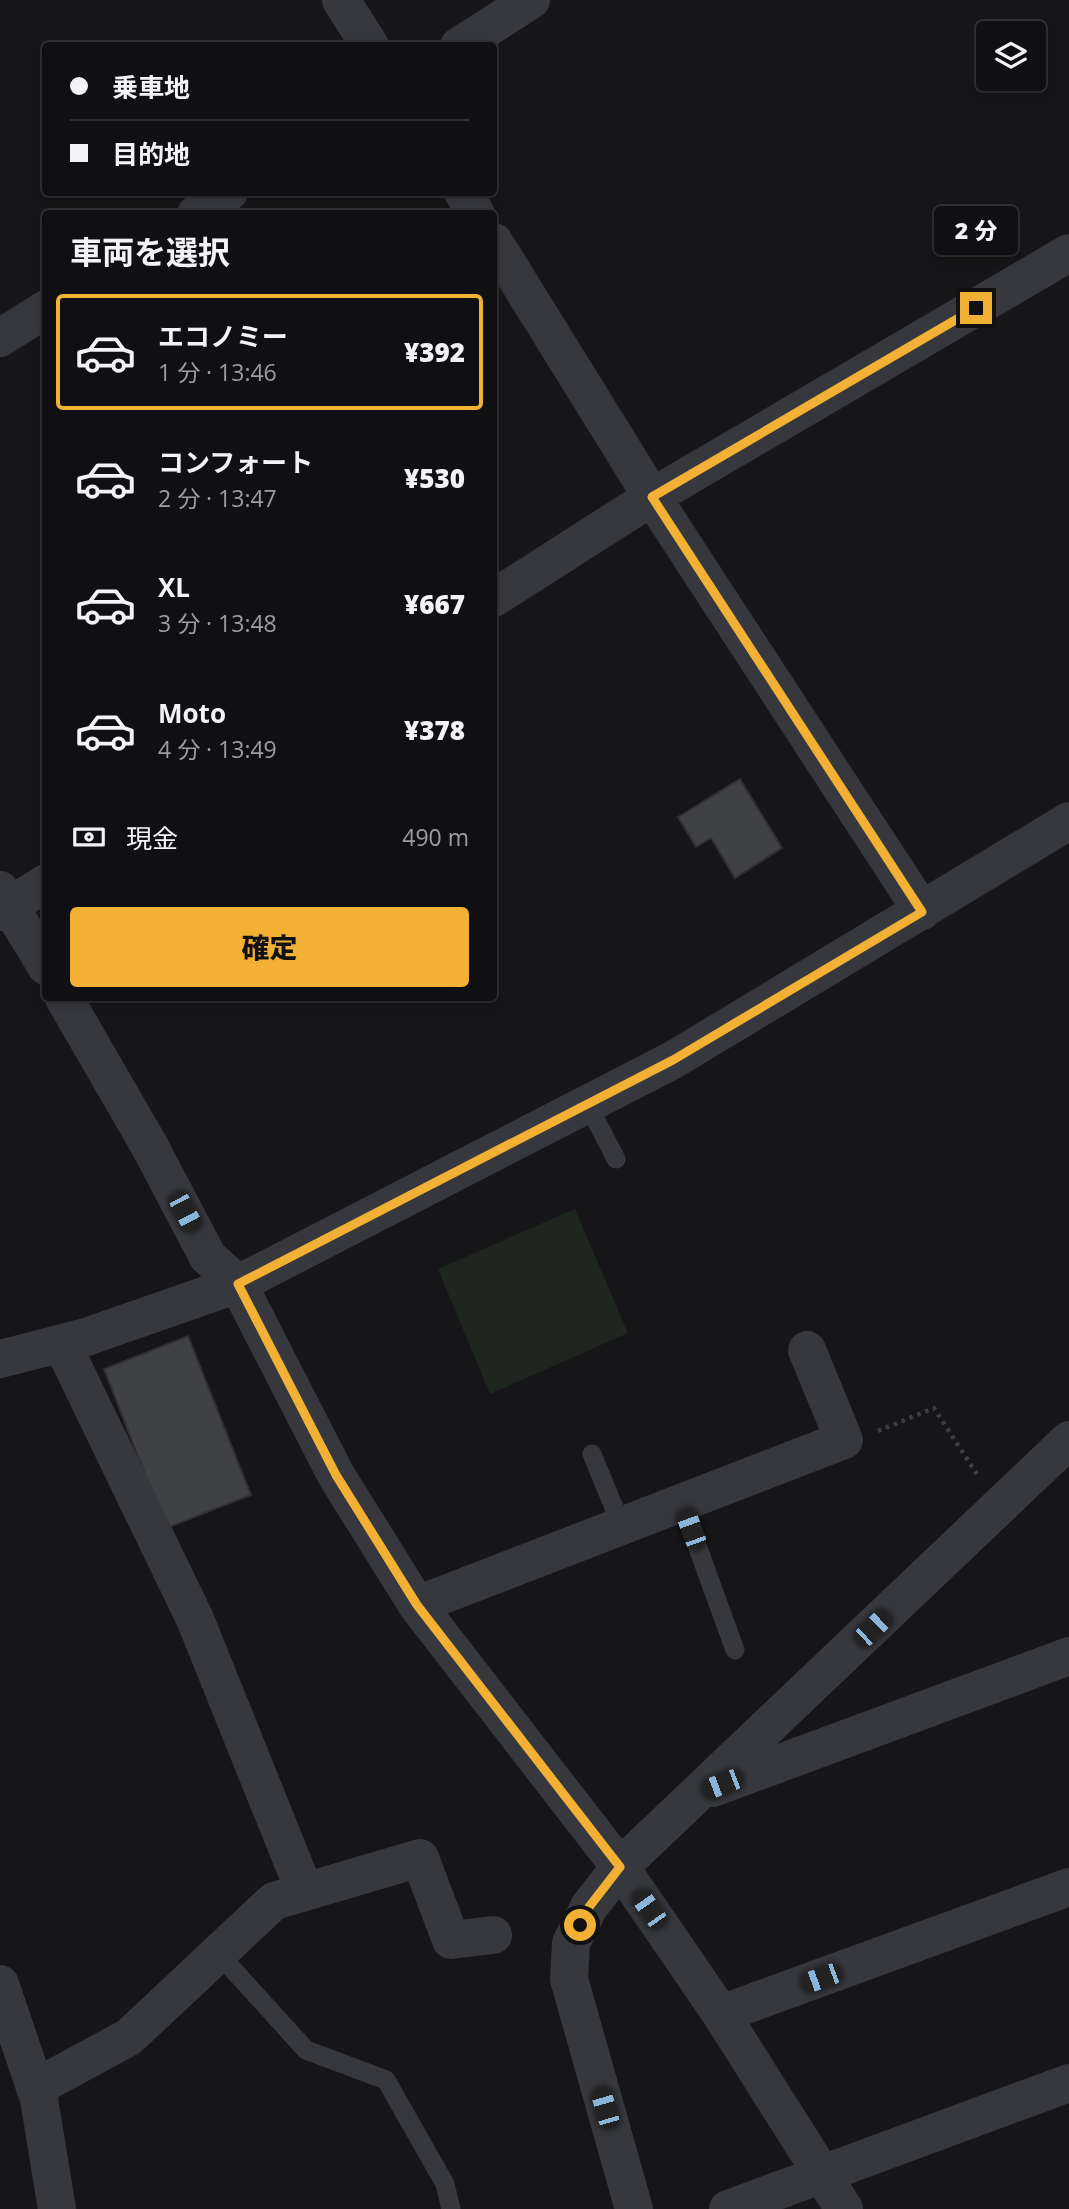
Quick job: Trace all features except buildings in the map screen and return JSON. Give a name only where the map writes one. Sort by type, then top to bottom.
[{"type":"street","points":[[341,0],[367,42]]},
{"type":"street","points":[[465,42],[531,0]]},
{"type":"street","points":[[202,210],[223,196]]},
{"type":"street","points":[[497,247],[652,497],[922,912]]},
{"type":"street","points":[[497,596],[652,497],[1069,253]]},
{"type":"street","points":[[0,338],[42,312]]},
{"type":"street","points":[[0,1359],[62,1344],[238,1284],[673,1060],[1069,821]]},
{"type":"street","points":[[42,885],[3,903],[42,960]]},
{"type":"street","points":[[66,1001],[149,1145],[208,1257],[238,1284],[336,1475],[417,1605],[620,1867],[721,2014],[844,2209]]},
{"type":"street","points":[[62,1344],[195,1619],[304,1890]]},
{"type":"street","points":[[417,1605],[844,1440],[807,1350]]},
{"type":"street","points":[[634,2209],[569,1979],[571,1943],[589,1907],[620,1867],[1069,1440]]},
{"type":"street","points":[[698,1793],[1069,1656]]},
{"type":"street","points":[[35,2088],[129,2037],[274,1901],[304,1890],[420,1858],[452,1940],[493,1935]]},
{"type":"street","points":[[721,2014],[1069,1887]]},
{"type":"street","points":[[0,1984],[35,2088],[57,2209]]},
{"type":"street","points":[[728,2209],[1069,2083]]},
{"type":"lane","points":[[587,1103],[616,1159]]},
{"type":"lane","points":[[592,1454],[622,1527]]},
{"type":"lane","points":[[682,1504],[735,1650]]},
{"type":"lane","points":[[218,1953],[306,2050],[386,2080],[445,2184],[451,2209]]},
{"type":"path","points":[[844,1440],[855,1441],[934,1408],[998,1508]]},
{"type":"shaded area","points":[[575,1209],[628,1333],[490,1394],[438,1269]]},
{"type":"route","points":[[580,1925],[589,1907],[620,1867],[417,1605],[336,1475],[238,1284],[427,1184],[673,1060],[922,912],[652,497],[976,308]]}]
